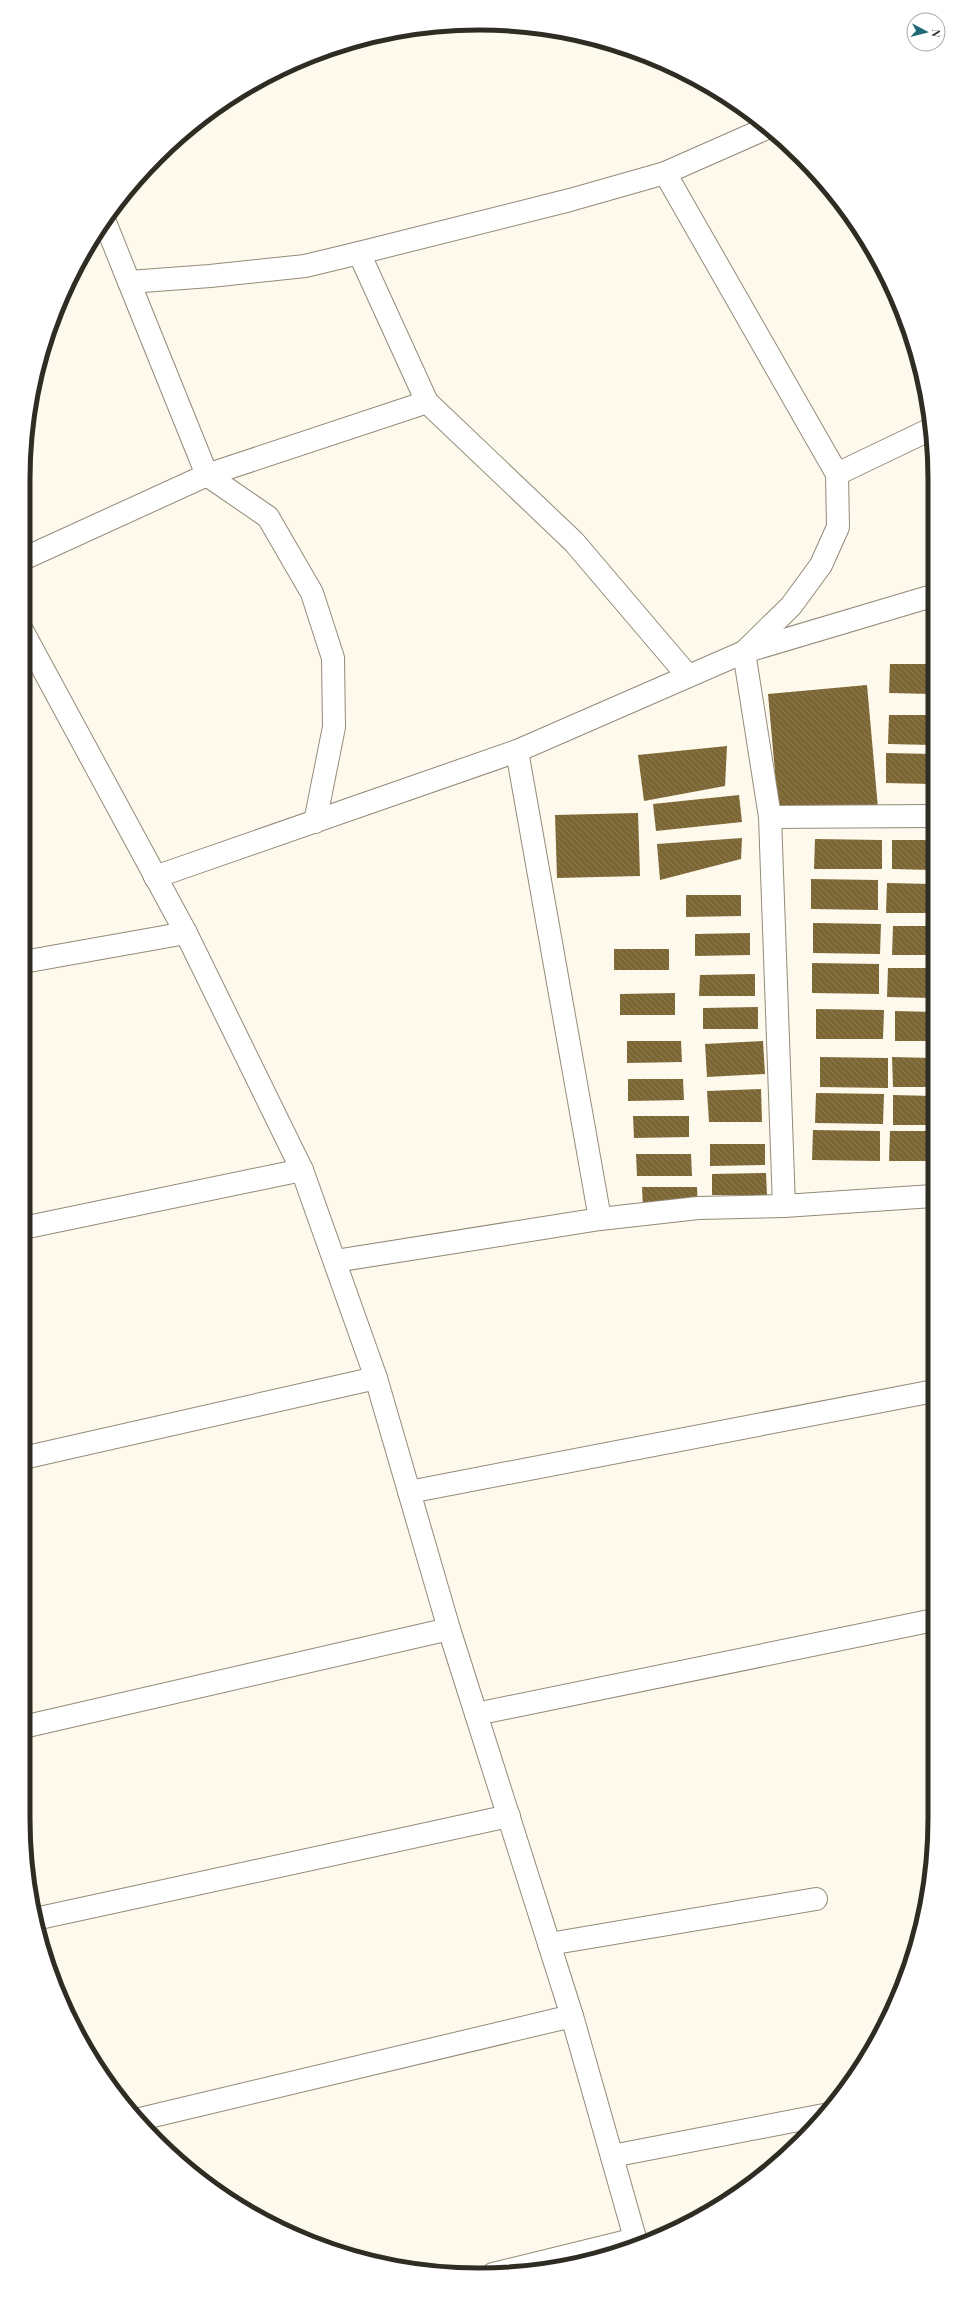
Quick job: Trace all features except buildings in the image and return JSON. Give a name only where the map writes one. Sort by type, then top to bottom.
[{"type":"street","points":[[129,282],[210,276],[305,266],[570,200],[665,173],[761,130]]},
{"type":"street","points":[[665,173],[836,474],[838,527],[821,565],[791,606],[744,652]]},
{"type":"street","points":[[107,228],[207,475],[268,517],[312,593],[333,658],[334,727],[315,822]]},
{"type":"street","points":[[359,253],[428,402],[574,542],[688,676]]},
{"type":"street","points":[[30,555],[207,475],[428,402]]},
{"type":"street","points":[[836,474],[925,432]]},
{"type":"street","points":[[156,877],[517,751],[744,652],[928,597]]},
{"type":"street","points":[[30,647],[186,933],[302,1170],[376,1378],[449,1629],[572,2016],[635,2240]]},
{"type":"street","points":[[744,652],[770,817],[784,1206]]},
{"type":"street","points":[[517,751],[600,1219]]},
{"type":"street","points":[[770,817],[928,816]]},
{"type":"street","points":[[30,961],[186,933]]},
{"type":"street","points":[[30,1227],[302,1170]]},
{"type":"street","points":[[334,1262],[600,1219],[698,1208],[784,1206],[928,1196]]},
{"type":"street","points":[[30,1456],[376,1378]]},
{"type":"street","points":[[409,1492],[928,1392]]},
{"type":"street","points":[[476,1714],[928,1621]]},
{"type":"street","points":[[30,1725],[449,1629]]},
{"type":"street","points":[[41,1918],[509,1816]]},
{"type":"street","points":[[549,1944],[816,1899]]},
{"type":"street","points":[[144,2118],[572,2016]]},
{"type":"street","points":[[612,2156],[815,2117]]},
{"type":"street","points":[[537,2264],[614,2247]]}]
